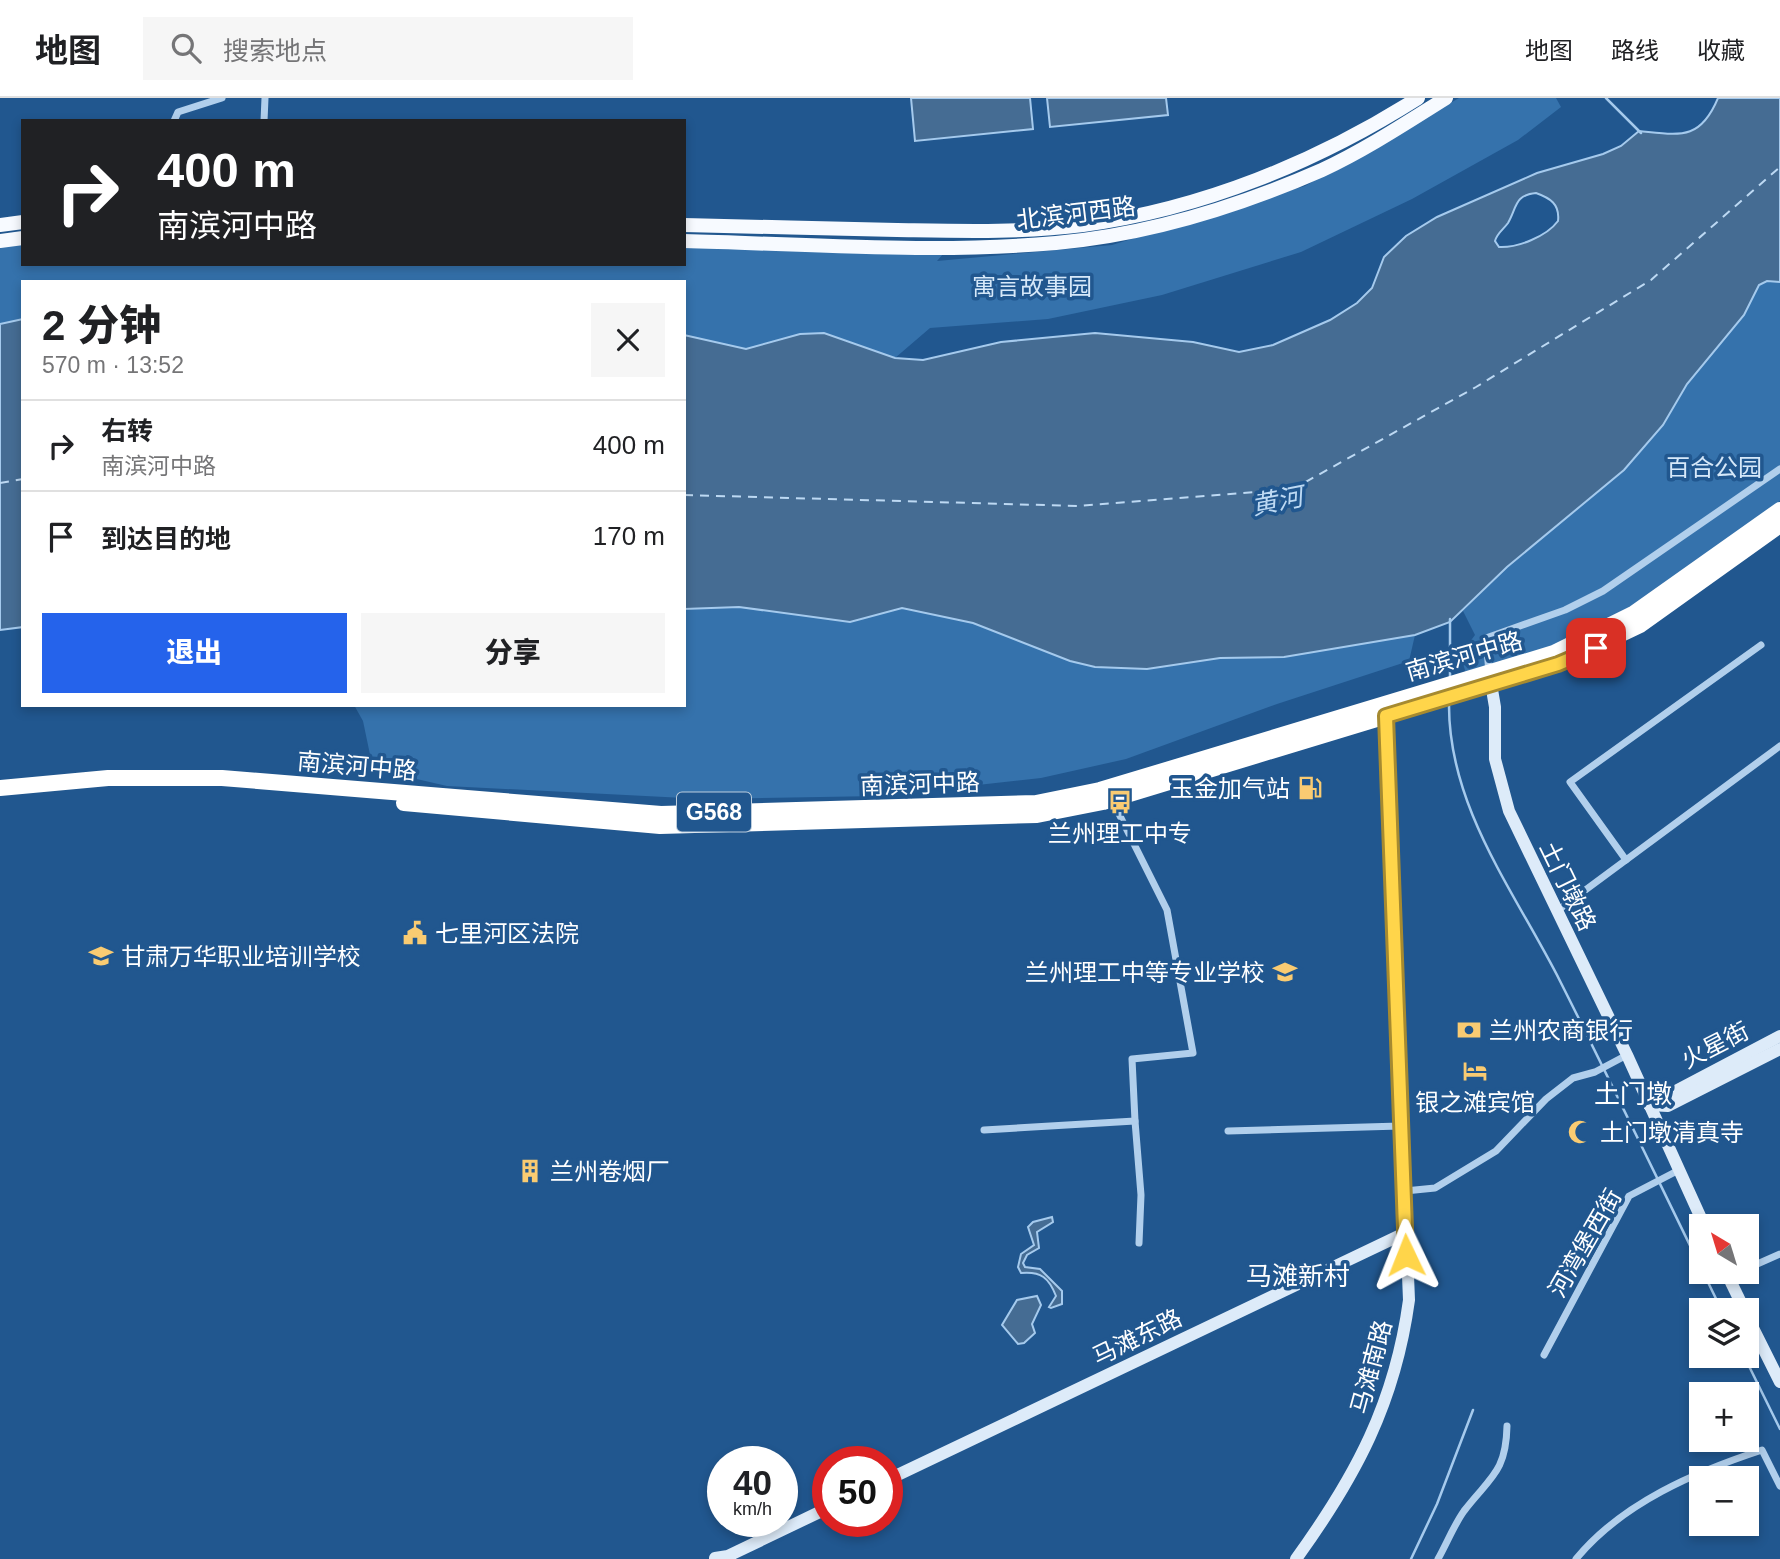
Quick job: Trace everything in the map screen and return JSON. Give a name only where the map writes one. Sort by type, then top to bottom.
[{"type":"highway","name":"南滨河中路","points":[[1490,679],[1554,653],[1633,614],[1780,510]]},
{"type":"highway","name":"南滨河中路","points":[[0,788],[108,778],[222,778],[661,814],[1036,803],[1100,790],[1490,679],[1558,664],[1640,625],[1780,525]]},
{"type":"highway","name":"南滨河中路","points":[[0,798],[110,788],[219,787],[660,826],[1037,816],[1112,799],[1385,709]]},
{"type":"main road","name":"北滨河西路","points":[[686,225],[1001,232],[1083,225],[1184,205],[1294,166],[1375,125],[1418,98]]},
{"type":"main road","name":"北滨河西路","points":[[686,241],[949,247],[1057,243],[1134,231],[1248,199],[1323,169],[1446,98]]},
{"type":"main road","points":[[0,225],[21,222]]},
{"type":"main road","points":[[0,241],[21,238]]},
{"type":"main road","name":"土门墩路","points":[[1490,679],[1495,759],[1509,811],[1628,1055],[1699,1214]]},
{"type":"main road","name":"马滩南路","points":[[1296,1559],[1331,1510],[1376,1429],[1402,1351],[1409,1300],[1385,709]]},
{"type":"main road","name":"火星街","points":[[1649,1105],[1780,1036]]},
{"type":"main road","name":"火星街","points":[[1649,1105],[1668,1106],[1780,1049]]},
{"type":"main road","name":"马滩东路","points":[[903,1472],[1405,1233]]},
{"type":"main road","points":[[1759,1339],[1780,1382]]},
{"type":"main road","points":[[715,1558],[728,1556],[812,1516]]},
{"type":"street","points":[[175,119],[178,112],[222,98]]},
{"type":"street","points":[[264,119],[265,98]]},
{"type":"street","points":[[1490,679],[1486,638],[1565,610],[1603,591],[1780,469]]},
{"type":"street","points":[[1626,860],[1570,782],[1761,645]]},
{"type":"street","points":[[1558,911],[1780,746]]},
{"type":"street","points":[[1112,799],[1167,909],[1194,1053],[1132,1059],[1141,1195],[1139,1243]]},
{"type":"street","points":[[1405,1191],[1435,1188],[1496,1151],[1546,1099],[1573,1078],[1595,1072],[1628,1055]]},
{"type":"street","points":[[984,1130],[1135,1121]]},
{"type":"street","points":[[1228,1131],[1400,1125]]},
{"type":"street","name":"河湾堡西街","points":[[1544,1355],[1629,1196],[1679,1170]]},
{"type":"street","points":[[1759,1263],[1780,1254]]},
{"type":"street","points":[[1438,1559],[1464,1512],[1496,1475],[1507,1447],[1507,1426]]},
{"type":"street","points":[[1576,1559],[1597,1533],[1624,1514],[1715,1465],[1762,1450],[1780,1486]]},
{"type":"green space","name":"寓言故事园","points":[[1459,98],[1556,98],[1561,107],[1518,140],[1412,199],[1301,252],[1162,295],[1048,319],[930,328],[895,358],[824,333],[800,334],[746,349],[686,335],[686,280],[21,280],[21,319],[0,324],[0,241],[21,238],[21,266],[686,266],[686,241],[949,247],[937,261],[1112,245],[1305,186]]},
{"type":"green space","name":"百合公园","points":[[1767,281],[1780,282],[1780,501],[1615,617],[1543,650],[1466,673],[1460,655],[1475,635],[1463,611],[1507,567],[1624,470],[1663,425],[1687,384],[1744,315],[1759,285]]},
{"type":"green space","points":[[739,607],[850,622],[902,608],[973,623],[1070,661],[1147,669],[1220,658],[1284,657],[1415,635],[1409,661],[1277,704],[1126,759],[1041,778],[879,796],[704,799],[447,786],[373,769],[363,721],[355,707],[686,707],[686,609]]},
{"type":"water","points":[[911,98],[1030,98],[1033,129],[915,141]]},
{"type":"water","points":[[1047,98],[1166,98],[1168,115],[1050,127]]},
{"type":"water","name":"黄河","points":[[1718,98],[1780,98],[1780,282],[1767,281],[1759,285],[1744,315],[1687,384],[1663,425],[1624,470],[1507,567],[1450,622],[1415,635],[1284,657],[1220,658],[1147,669],[1095,667],[1070,661],[973,623],[902,608],[850,622],[739,607],[686,609],[686,335],[746,349],[800,334],[824,333],[895,358],[923,360],[1001,342],[1095,333],[1193,342],[1239,352],[1273,345],[1330,320],[1357,303],[1372,288],[1384,257],[1406,236],[1437,217],[1537,173],[1603,154],[1621,146],[1639,131],[1677,134],[1696,128],[1704,122]],"holes":[[[1536,193],[1556,206],[1558,221],[1547,232],[1532,240],[1499,247],[1496,238],[1508,223],[1520,199]]]},
{"type":"water","points":[[21,319],[21,627],[0,630],[0,324]]},
{"type":"water","points":[[1052,1217],[1053,1222],[1037,1232],[1039,1248],[1027,1255],[1023,1263],[1025,1267],[1040,1269],[1062,1291],[1062,1304],[1051,1308],[1049,1307],[1056,1296],[1047,1280],[1034,1273],[1021,1273],[1018,1267],[1021,1254],[1034,1245],[1028,1227],[1033,1222]]},
{"type":"water","points":[[1037,1296],[1041,1305],[1032,1324],[1035,1333],[1024,1343],[1018,1344],[1002,1325],[1017,1300]]},
{"type":"waterway","points":[[1606,98],[1641,133]]},
{"type":"waterway","points":[[1450,619],[1450,679]]},
{"type":"waterway","points":[[1449,703],[1452,741],[1460,778],[1487,848],[1560,981],[1689,1243]]},
{"type":"waterway","points":[[1709,1284],[1716,1298]]},
{"type":"waterway","points":[[1750,1368],[1780,1429]]},
{"type":"waterway","points":[[1411,1559],[1437,1504],[1473,1410]]},
{"type":"ferry route","points":[[686,495],[1077,506],[1293,489],[1476,387],[1651,280],[1780,167]]},
{"type":"ferry route","points":[[0,483],[21,479]]},
{"type":"place","name":"玉金加气站","points":[[1310,788]]},
{"type":"place","name":"兰州理工中专","points":[[1120,802]]},
{"type":"place","name":"七里河区法院","points":[[415,933]]},
{"type":"place","name":"甘肃万华职业培训学校","points":[[101,956]]},
{"type":"place","name":"兰州理工中等专业学校","points":[[1285,972]]},
{"type":"place","name":"兰州农商银行","points":[[1469,1030]]},
{"type":"place","name":"银之滩宾馆","points":[[1475,1071]]},
{"type":"place","name":"土门墩清真寺","points":[[1580,1132]]},
{"type":"place","name":"兰州卷烟厂","points":[[530,1171]]},
{"type":"district","name":"土门墩","points":[[1633,1094]]},
{"type":"district","name":"马滩新村","points":[[1298,1276]]},
{"type":"route","points":[[1406,1255],[1386,716],[1558,664],[1596,648]]}]
